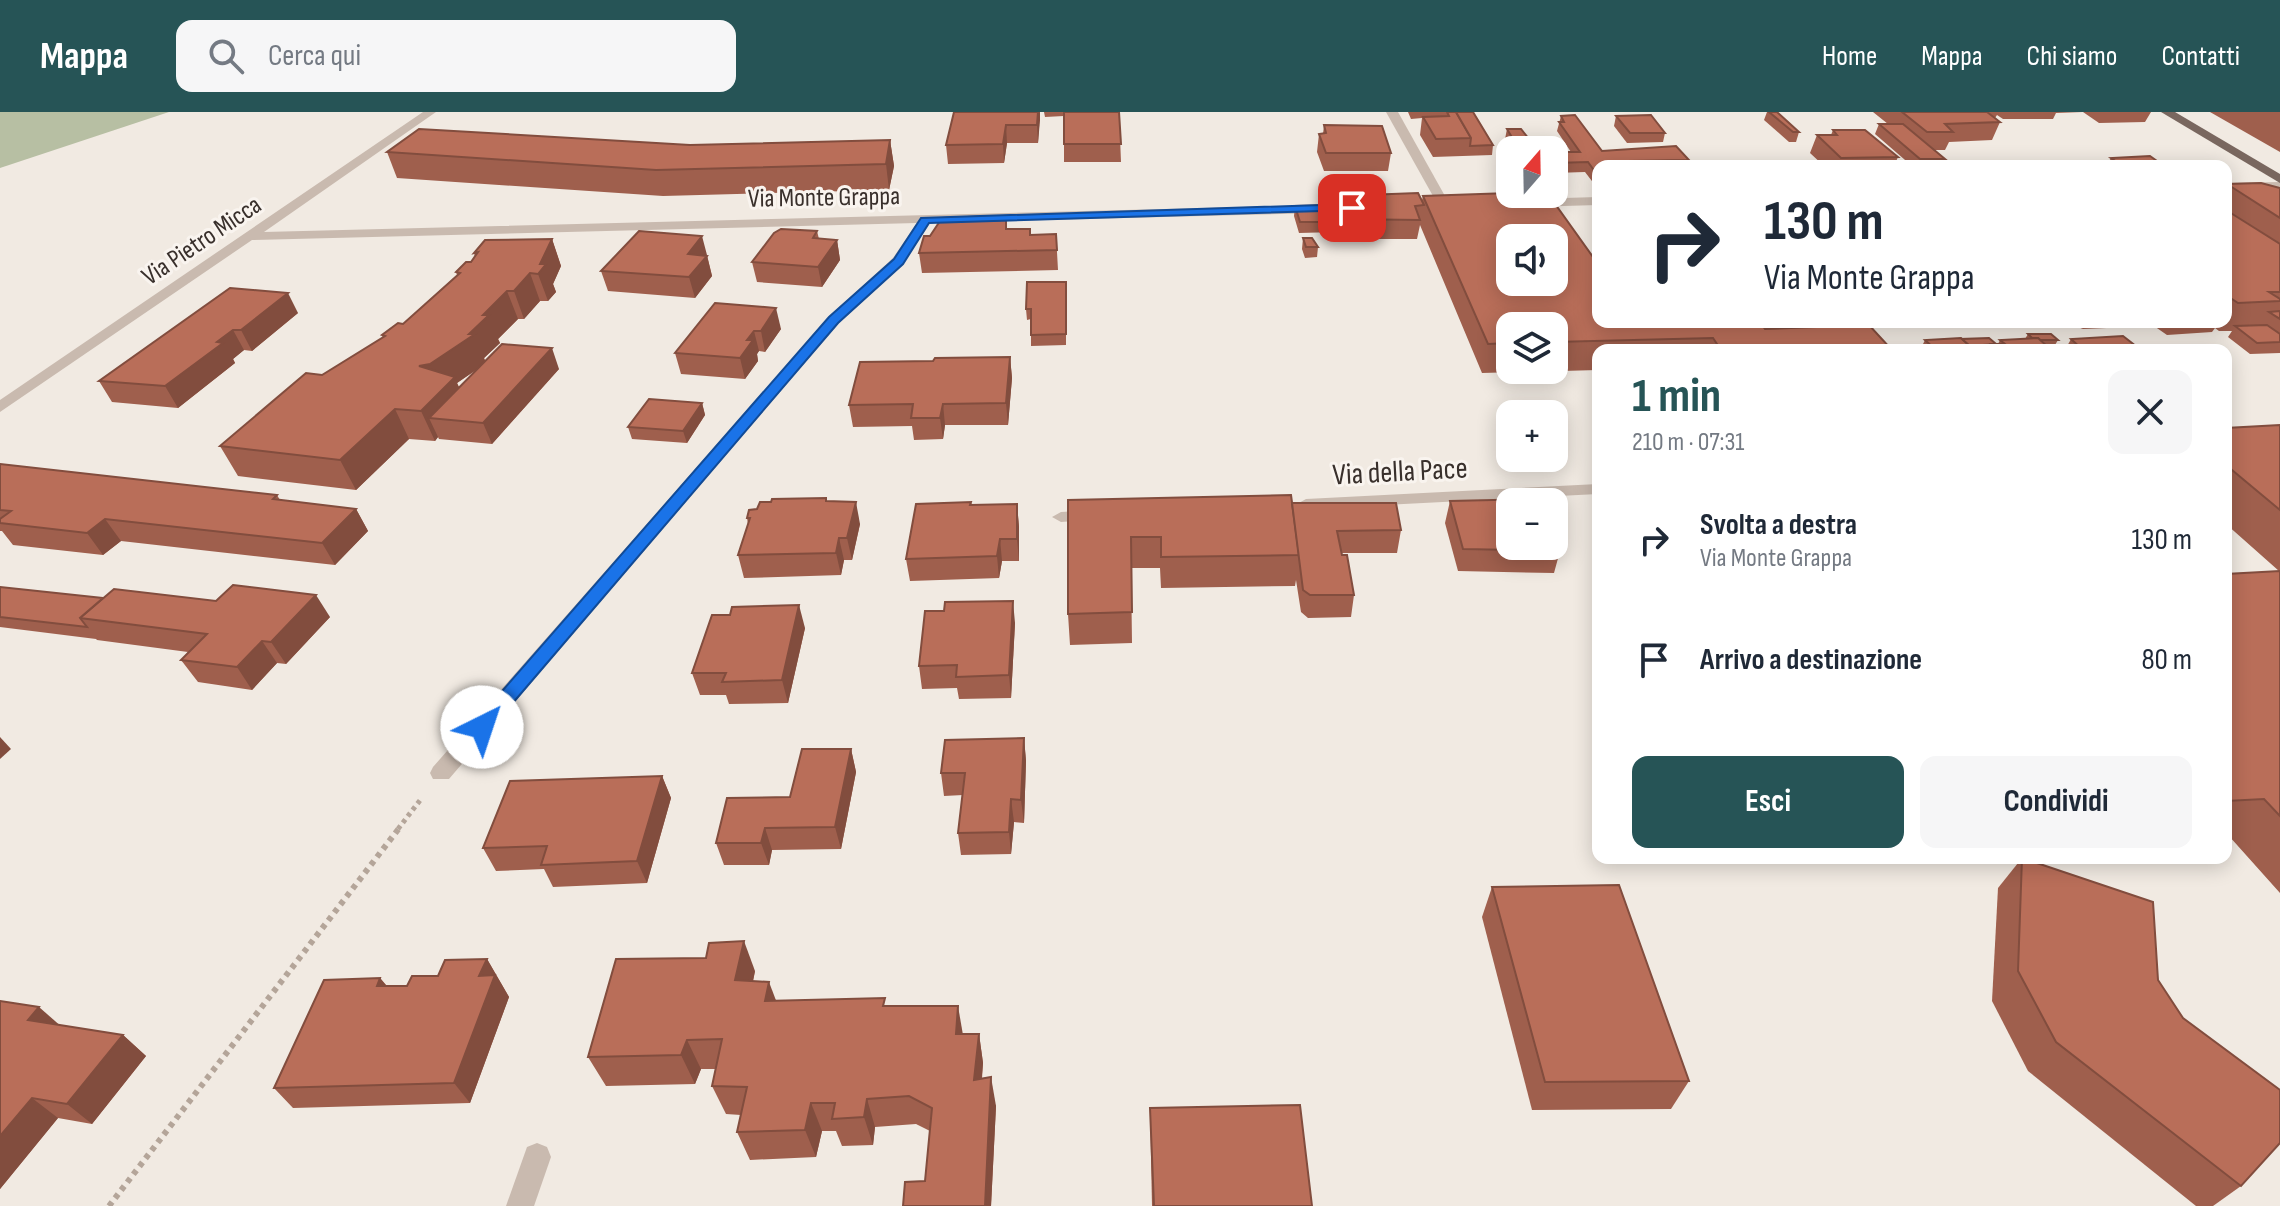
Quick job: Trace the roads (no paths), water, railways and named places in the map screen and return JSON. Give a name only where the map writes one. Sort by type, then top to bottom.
[{"type":"main road","points":[[2167,112],[2280,179]]},
{"type":"street","name":"Via Pietro Micca","points":[[0,407],[430,112]]},
{"type":"street","points":[[1392,112],[1444,205]]},
{"type":"street","points":[[2232,187],[2280,186]]},
{"type":"street","points":[[1568,202],[1592,201]]},
{"type":"street","points":[[1428,206],[1459,205]]},
{"type":"street","name":"Via Monte Grappa","points":[[253,236],[1334,208]]},
{"type":"street","points":[[441,773],[834,320],[898,261],[925,220]]},
{"type":"street","name":"Via della Pace","points":[[1282,506],[1592,489]]},
{"type":"street","points":[[1061,517],[1108,515]]},
{"type":"street","points":[[520,1206],[537,1157]]}]
